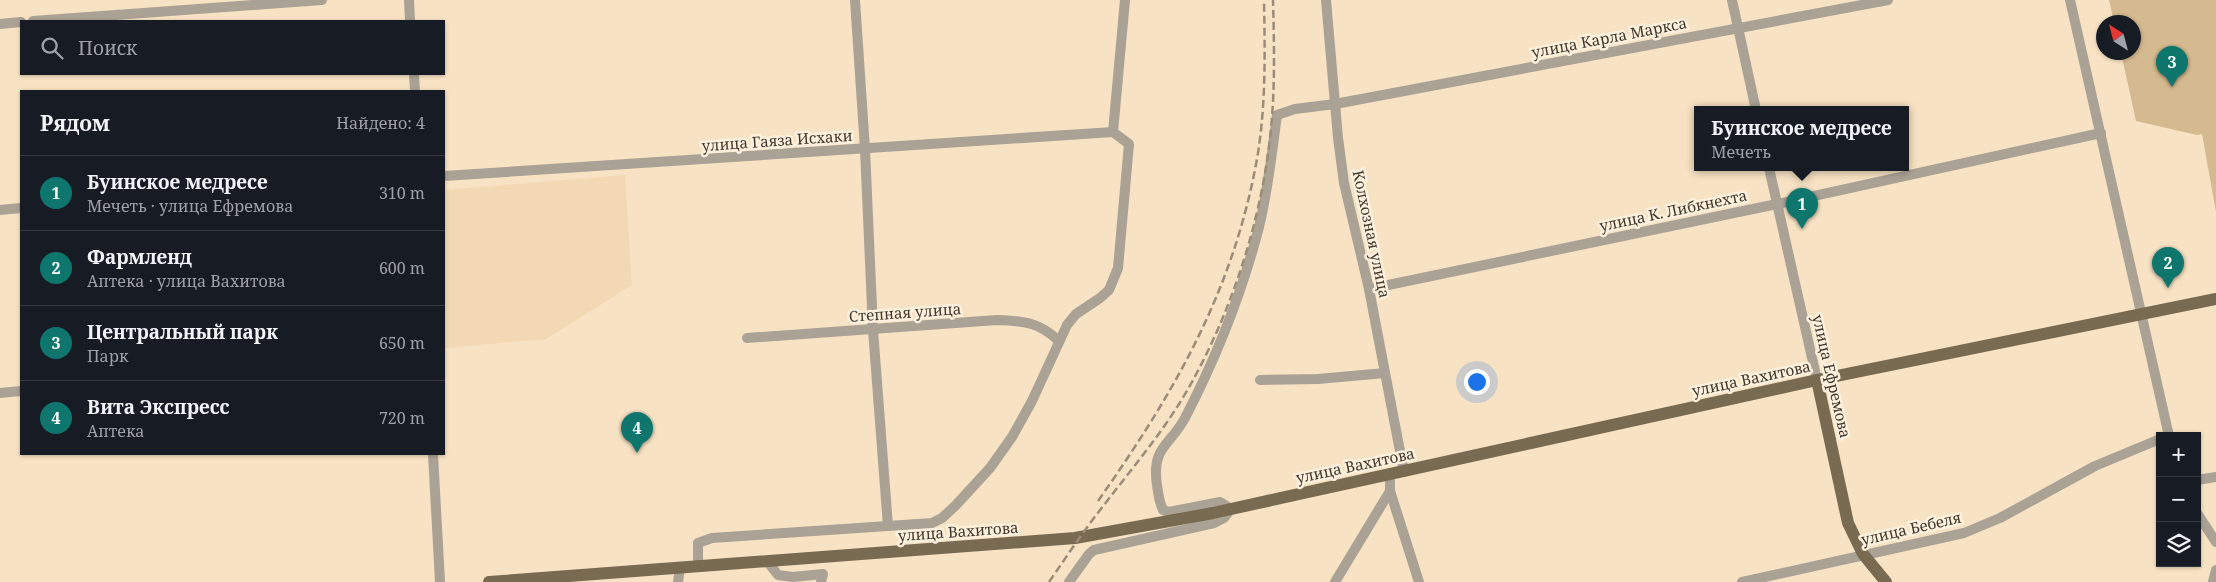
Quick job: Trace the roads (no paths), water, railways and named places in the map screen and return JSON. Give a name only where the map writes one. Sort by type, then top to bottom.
[{"type":"main road","name":"улица Вахитова","points":[[489,582],[1076,538],[1231,509],[1817,380],[2216,299]]},
{"type":"main road","name":"улица Ефремова","points":[[1817,380],[1848,523],[1863,554],[1886,582]]},
{"type":"street","points":[[47,20],[322,0]]},
{"type":"street","points":[[409,0],[410,20]]},
{"type":"street","points":[[855,0],[865,149],[873,330],[888,526]]},
{"type":"street","points":[[698,566],[698,543],[712,538],[932,522],[942,518],[956,505],[990,468],[1012,437],[1032,401],[1067,324],[1076,314],[1109,290],[1118,268],[1130,144],[1113,132],[1125,0]]},
{"type":"street","name":"Колхозная улица","points":[[1326,0],[1344,183],[1369,289],[1404,472]]},
{"type":"street","points":[[1732,0],[1755,106]]},
{"type":"street","name":"улица Карла Маркса","points":[[1231,509],[1220,502],[1170,512],[1163,510],[1160,504],[1154,470],[1157,457],[1184,420],[1221,340],[1259,226],[1277,115],[1295,109],[1335,104],[1888,0]]},
{"type":"street","points":[[2070,0],[2168,432]]},
{"type":"street","points":[[0,24],[20,22]]},
{"type":"street","points":[[414,75],[415,90]]},
{"type":"street","name":"улица Гаяза Исхаки","points":[[445,176],[1113,132]]},
{"type":"street","name":"улица К. Либкнехта","points":[[1369,289],[1777,204],[2101,133]]},
{"type":"street","name":"улица Ефремова","points":[[1770,171],[1817,380]]},
{"type":"street","points":[[0,210],[20,208]]},
{"type":"street","name":"Степная улица","points":[[747,338],[997,320],[1034,324],[1047,329],[1059,342]]},
{"type":"street","points":[[1260,380],[1318,379],[1385,372]]},
{"type":"street","points":[[0,393],[20,391]]},
{"type":"street","name":"улица Бебеля","points":[[1742,582],[1964,533],[2000,518],[2095,466],[2156,441]]},
{"type":"street","points":[[434,455],[440,582]]},
{"type":"street","points":[[1390,475],[1390,490],[1419,582]]},
{"type":"street","points":[[2201,479],[2216,477]]},
{"type":"street","points":[[1335,582],[1390,490]]},
{"type":"street","points":[[1069,582],[1094,550],[1214,523],[1224,518],[1231,509]]},
{"type":"street","points":[[2201,519],[2216,542]]},
{"type":"street","points":[[767,561],[778,575],[793,577],[823,574],[822,582]]},
{"type":"street","points":[[678,582],[680,568]]},
{"type":"street","points":[[2213,582],[2216,570]]},
{"type":"railway","points":[[1098,501],[1152,421],[1175,380],[1197,339],[1233,253],[1246,207],[1260,139],[1264,80],[1264,0]]},
{"type":"railway","points":[[1049,582],[1090,524],[1169,420],[1205,358],[1233,292],[1245,258],[1254,223],[1268,152],[1274,88],[1273,0]]},
{"type":"place","name":"Центральный парк","points":[[2172,87]]},
{"type":"place","name":"Буинское медресе","points":[[1802,229]]},
{"type":"place","name":"Фармленд","points":[[2168,288]]},
{"type":"place","name":"Вита Экспресс","points":[[637,453]]}]
